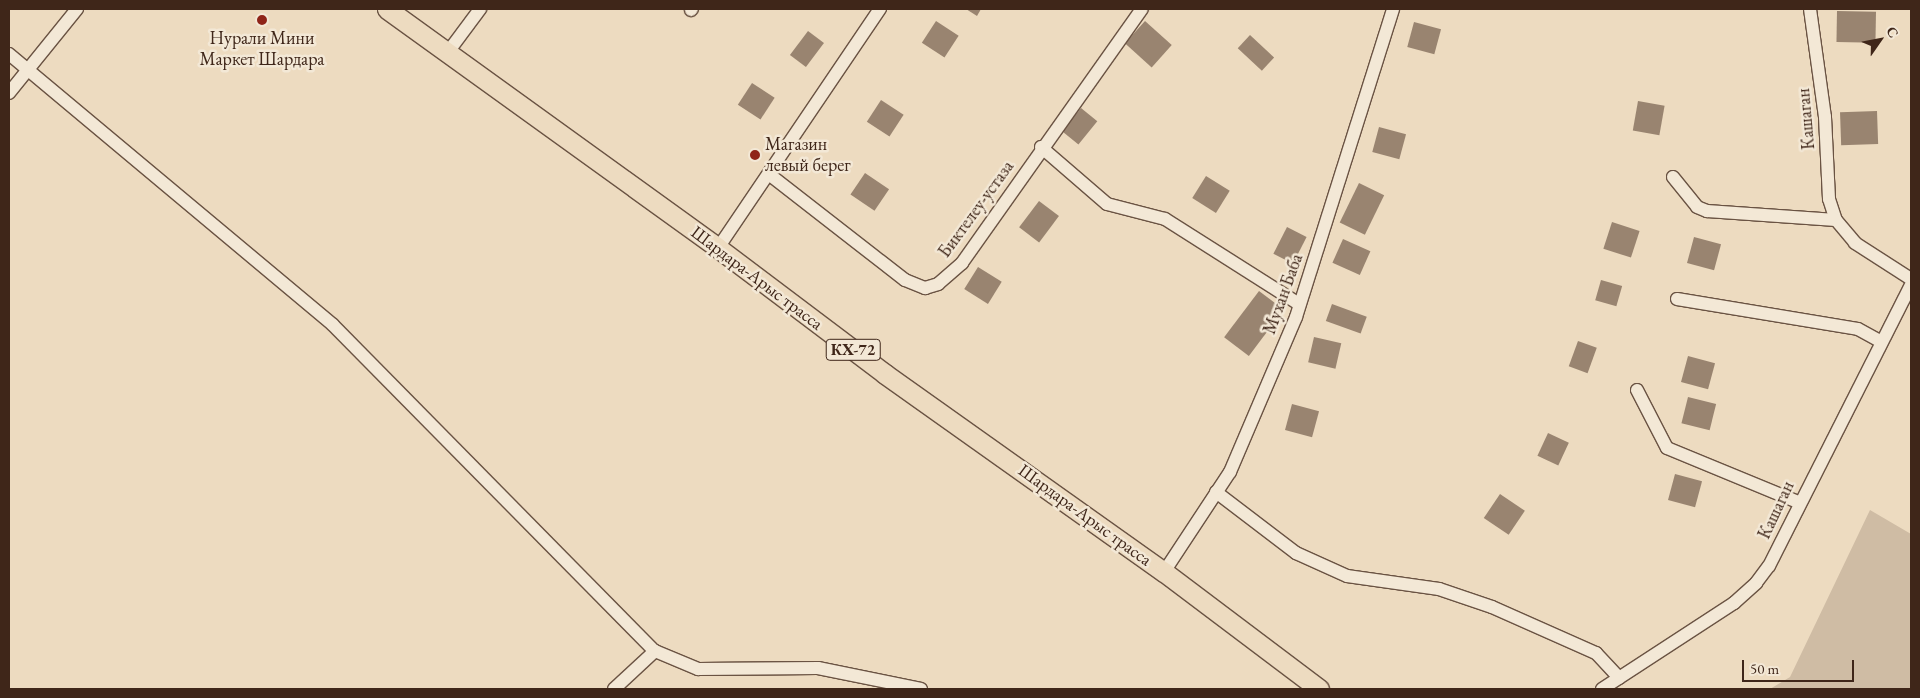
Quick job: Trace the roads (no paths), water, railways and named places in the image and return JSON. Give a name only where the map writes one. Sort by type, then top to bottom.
[{"type":"main road","name":"Шардара-Арыс трасса","points":[[387,9],[718,248],[885,374],[1164,572],[1319,689]]},
{"type":"street","points":[[9,93],[28,67],[77,9]]},
{"type":"street","points":[[448,52],[480,9]]},
{"type":"street","points":[[718,248],[770,175],[880,9]]},
{"type":"street","name":"Биктелеу-устаза","points":[[770,175],[905,280],[925,288],[938,284],[962,263],[1041,147],[1142,9]]},
{"type":"street","name":"Мухан Баба","points":[[1164,572],[1230,472],[1300,304],[1393,9]]},
{"type":"street","name":"Кашаган","points":[[1810,9],[1825,117],[1829,199],[1836,220],[1855,243],[1911,279]]},
{"type":"street","points":[[9,54],[28,67],[333,325],[655,651],[698,669],[818,668],[876,684],[921,689]]},
{"type":"street","points":[[1041,147],[1107,204],[1166,218],[1300,304]]},
{"type":"street","points":[[1673,177],[1697,207],[1707,211],[1836,220]]},
{"type":"street","name":"Кашаган","points":[[1602,689],[1734,603],[1756,583],[1769,566],[1798,502],[1880,340],[1911,285]]},
{"type":"street","points":[[1677,298],[1858,329],[1880,340]]},
{"type":"street","points":[[1637,390],[1667,448],[1798,502]]},
{"type":"street","points":[[1216,492],[1296,553],[1347,576],[1439,589],[1492,607],[1596,653],[1619,678]]},
{"type":"street","points":[[614,689],[655,651]]},
{"type":"place","name":"Нурали Мини Маркет Шардара","points":[[262,20]]},
{"type":"place","name":"Магазин левый берег","points":[[755,155]]}]
